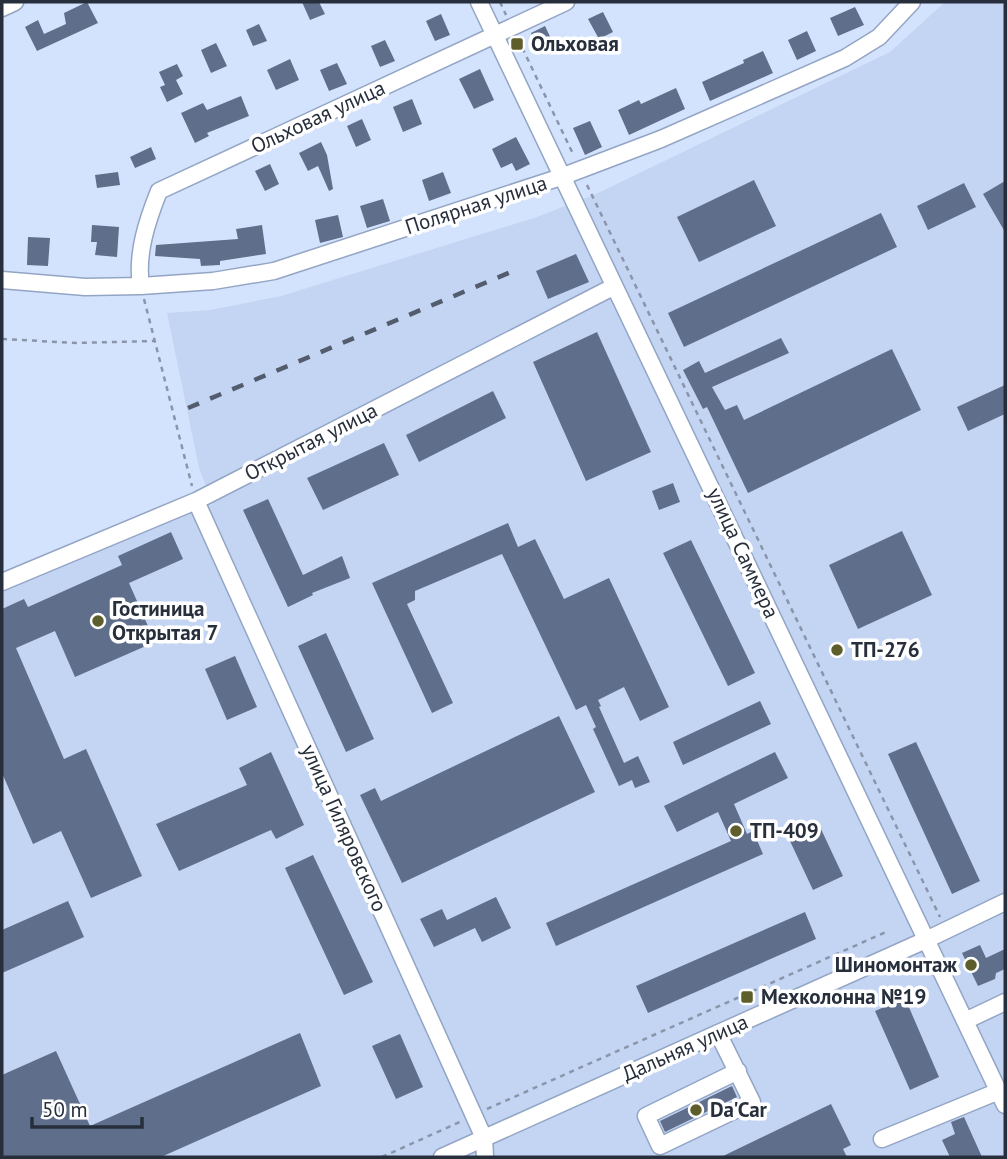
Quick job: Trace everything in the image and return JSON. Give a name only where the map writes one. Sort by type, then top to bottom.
[{"type":"street","points":[[2,8],[16,2]]},
{"type":"street","name":"улица Саммера","points":[[479,2],[1002,1098]]},
{"type":"street","name":"Ольховая улица","points":[[141,286],[139,274],[143,241],[149,215],[159,191],[566,2]]},
{"type":"street","name":"Полярная улица","points":[[2,280],[85,288],[213,281],[274,271],[561,177],[661,139],[845,58],[879,37],[912,2]]},
{"type":"street","name":"Открытая улица","points":[[2,582],[196,500],[613,287]]},
{"type":"street","name":"улица Гиляровского","points":[[196,500],[484,1138],[485,1157]]},
{"type":"street","name":"Дальняя улица","points":[[442,1157],[1005,902]]},
{"type":"street","points":[[965,1021],[1005,1002]]},
{"type":"street","points":[[718,1033],[738,1071],[752,1102],[660,1146],[646,1116],[738,1071]]},
{"type":"street","points":[[882,1139],[1002,1098]]},
{"type":"path","points":[[500,2],[946,930]]},
{"type":"path","points":[[141,286],[196,500]]},
{"type":"path","points":[[2,339],[77,343],[155,341]]},
{"type":"path","points":[[382,1157],[886,932]]},
{"type":"shaded area","points":[[945,2],[1005,2],[1005,1157],[2,1157],[2,591],[213,504],[199,468],[167,313],[210,310],[281,296],[537,217],[598,193],[890,52]]},
{"type":"building","points":[[87,2],[98,23],[37,51],[25,27],[38,20],[44,34],[66,24],[64,13]]},
{"type":"building","points":[[302,2],[319,2],[325,14],[310,20]]},
{"type":"building","points":[[855,7],[864,25],[838,36],[830,18]]},
{"type":"building","points":[[603,12],[613,32],[599,39],[588,19]]},
{"type":"building","points":[[441,14],[450,35],[435,41],[426,21]]},
{"type":"building","points":[[259,24],[267,41],[253,46],[246,30]]},
{"type":"building","points":[[545,26],[554,45],[539,52],[531,33]]},
{"type":"building","points":[[807,31],[816,51],[797,60],[788,40]]},
{"type":"building","points":[[385,40],[395,61],[380,67],[371,46]]},
{"type":"building","points":[[216,43],[227,66],[211,73],[201,50]]},
{"type":"building","points":[[763,51],[773,73],[710,101],[702,82]]},
{"type":"building","points":[[290,59],[299,80],[276,90],[267,70]]},
{"type":"building","points":[[337,63],[347,84],[329,91],[320,70]]},
{"type":"building","points":[[177,64],[183,76],[176,80],[183,94],[167,102],[160,87],[165,85],[159,72]]},
{"type":"building","points":[[480,69],[494,100],[474,109],[459,79]]},
{"type":"building","points":[[676,88],[685,109],[629,135],[618,110],[639,100],[641,104]]},
{"type":"building","points":[[241,96],[249,116],[207,133],[209,136],[195,143],[181,113],[203,103],[207,110]]},
{"type":"building","points":[[412,99],[422,124],[403,132],[393,107]]},
{"type":"building","points":[[362,119],[371,140],[356,147],[347,126]]},
{"type":"building","points":[[590,121],[602,147],[585,155],[573,128]]},
{"type":"building","points":[[516,137],[530,164],[516,171],[512,163],[501,168],[492,149]]},
{"type":"building","points":[[321,142],[327,155],[333,189],[329,191],[318,166],[308,171],[299,153]]},
{"type":"building","points":[[151,147],[156,159],[135,168],[130,157]]},
{"type":"building","points":[[270,164],[279,184],[265,191],[255,171]]},
{"type":"building","points":[[118,172],[120,185],[97,188],[95,175]]},
{"type":"building","points":[[443,172],[451,193],[429,201],[422,180]]},
{"type":"building","points":[[754,180],[776,226],[699,262],[677,217]]},
{"type":"building","points":[[1005,181],[1005,232],[983,194]]},
{"type":"building","points":[[964,183],[976,207],[928,230],[917,206]]},
{"type":"building","points":[[383,199],[390,221],[367,228],[360,206]]},
{"type":"building","points":[[881,213],[897,247],[684,347],[668,313]]},
{"type":"building","points":[[338,215],[343,237],[320,243],[315,220]]},
{"type":"building","points":[[92,225],[119,227],[117,257],[95,255],[97,242],[91,242]]},
{"type":"building","points":[[262,225],[266,254],[220,261],[220,265],[201,266],[200,259],[155,256],[156,245],[238,239],[236,229]]},
{"type":"building","points":[[28,237],[50,238],[48,266],[27,265]]},
{"type":"building","points":[[576,254],[589,282],[548,299],[536,271]]},
{"type":"building","points":[[597,332],[651,452],[586,481],[533,362]]},
{"type":"building","points":[[781,338],[789,353],[712,387],[725,410],[737,405],[744,420],[892,349],[921,410],[748,493],[707,407],[703,409],[683,370],[699,361],[705,373]]},
{"type":"building","points":[[1005,385],[1005,414],[968,431],[957,407]]},
{"type":"building","points":[[493,391],[506,418],[419,462],[406,435]]},
{"type":"building","points":[[384,443],[399,475],[323,510],[307,478]]},
{"type":"building","points":[[673,483],[680,502],[659,510],[652,491]]},
{"type":"building","points":[[268,499],[303,575],[342,556],[350,578],[312,593],[313,595],[288,607],[243,510]]},
{"type":"building","points":[[508,523],[518,547],[535,539],[564,599],[609,578],[669,707],[640,721],[624,687],[598,700],[601,706],[599,707],[624,763],[638,756],[650,782],[635,788],[632,780],[619,786],[593,729],[596,727],[586,705],[576,710],[502,554],[415,591],[415,600],[407,604],[453,703],[432,713],[372,583]]},
{"type":"building","points":[[902,531],[932,595],[858,629],[829,565]]},
{"type":"building","points":[[171,532],[183,559],[129,583],[155,642],[75,677],[55,631],[16,648],[64,759],[86,749],[142,876],[91,898],[61,831],[33,844],[2,773],[2,609],[24,599],[28,607],[122,565],[118,556]]},
{"type":"building","points":[[691,540],[755,673],[728,686],[663,553]]},
{"type":"building","points":[[326,633],[374,739],[346,752],[298,646]]},
{"type":"building","points":[[235,656],[257,707],[227,720],[205,669]]},
{"type":"building","points":[[760,701],[771,724],[683,765],[673,742]]},
{"type":"building","points":[[559,716],[595,792],[402,883],[360,795],[375,788],[381,801]]},
{"type":"building","points":[[916,742],[980,881],[952,894],[888,754]]},
{"type":"building","points":[[271,752],[304,825],[276,839],[271,830],[179,871],[156,824],[247,785],[239,768]]},
{"type":"building","points":[[775,752],[788,778],[734,804],[747,834],[753,831],[763,854],[556,946],[546,923],[731,841],[718,812],[677,832],[664,806]]},
{"type":"building","points":[[820,827],[843,876],[813,890],[790,841]]},
{"type":"building","points":[[313,855],[373,982],[344,995],[285,868]]},
{"type":"building","points":[[496,897],[511,928],[482,942],[475,928],[434,947],[420,919],[442,909],[447,920]]},
{"type":"building","points":[[68,901],[84,937],[2,973],[2,930]]},
{"type":"building","points":[[805,912],[816,939],[648,1013],[636,986]]},
{"type":"building","points":[[980,945],[986,958],[1005,949],[1005,969],[996,973],[995,979],[978,986],[962,953]]},
{"type":"building","points":[[905,998],[939,1077],[910,1090],[875,1011]]},
{"type":"building","points":[[300,1033],[321,1086],[161,1157],[2,1157],[2,1075],[56,1051],[90,1126]]},
{"type":"building","points":[[400,1034],[423,1087],[396,1099],[372,1046]]},
{"type":"building","name":"Da'Car","points":[[732,1086],[737,1097],[665,1132],[660,1121]]},
{"type":"building","points":[[831,1104],[851,1145],[843,1149],[847,1157],[721,1157]]},
{"type":"building","points":[[964,1117],[982,1157],[950,1157],[942,1140],[955,1134],[951,1122]]},
{"type":"railway","points":[[188,408],[518,269]]},
{"type":"place","name":"Ольховая","points":[[517,44]]},
{"type":"place","name":"Гостиница Открытая 7","points":[[98,621]]},
{"type":"place","name":"ТП-276","points":[[837,650]]},
{"type":"place","name":"ТП-409","points":[[736,831]]},
{"type":"place","name":"Шиномонтаж","points":[[971,965]]},
{"type":"place","name":"Мехколонна №19","points":[[747,997]]},
{"type":"place","name":"Da'Car","points":[[696,1110]]}]
